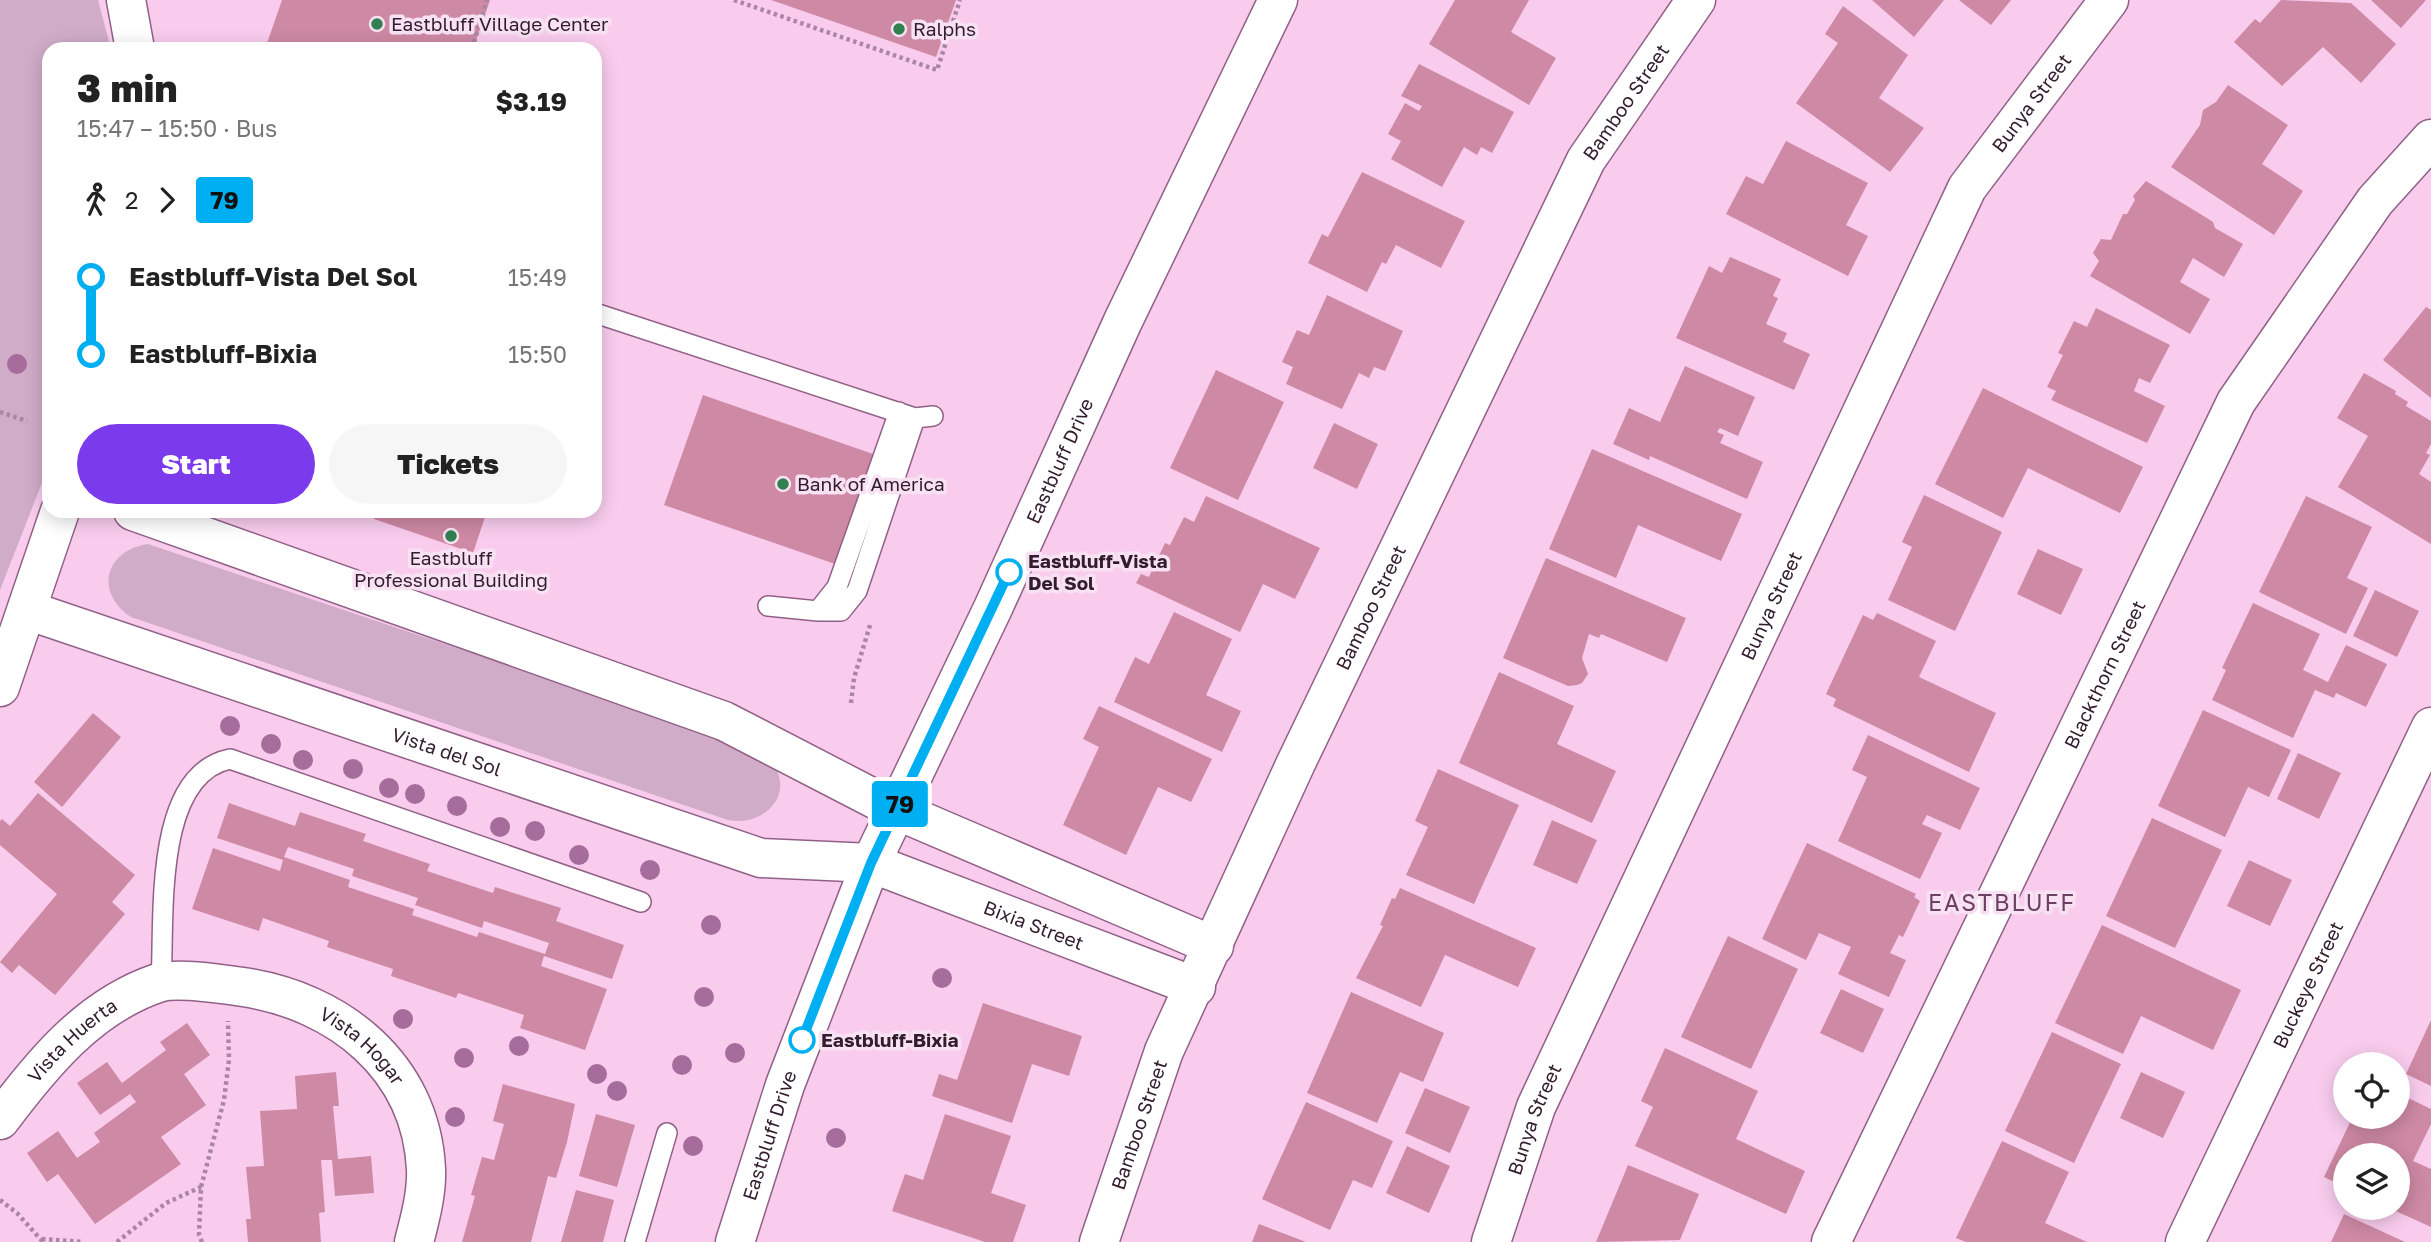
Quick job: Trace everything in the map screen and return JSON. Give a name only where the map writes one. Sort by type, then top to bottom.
[{"type":"street","points":[[125,0],[134,42]]},
{"type":"street","name":"Eastbluff Drive","points":[[735,1242],[785,1085],[871,863],[993,608],[1122,321],[1278,0]]},
{"type":"street","name":"Bamboo Street","points":[[1099,1242],[1164,1051],[1196,987],[1295,765],[1586,160],[1696,0]]},
{"type":"street","name":"Bunya Street","points":[[1492,1242],[1536,1107],[1967,188],[2109,0]]},
{"type":"street","name":"Blackthorn Street","points":[[1831,1242],[2236,402],[2375,201],[2431,139]]},
{"type":"street","points":[[0,687],[58,518]]},
{"type":"street","points":[[153,518],[724,721],[897,810],[1214,946]]},
{"type":"street","name":"Vista del Sol","points":[[27,610],[761,858],[871,863]]},
{"type":"street","name":"Buckeye Street","points":[[2185,1242],[2431,727]]},
{"type":"street","name":"Bixia Street","points":[[871,863],[1196,987]]},
{"type":"street","name":"Vista Huerta","points":[[0,1120],[44,1062],[89,1021],[126,997],[161,982]]},
{"type":"street","name":"Vista Hogar","points":[[161,982],[226,985],[274,991],[313,1005],[349,1026],[379,1055],[403,1089],[418,1127],[426,1169],[422,1210],[414,1242]]},
{"type":"lane","points":[[602,315],[916,415],[837,587],[818,611],[768,606]]},
{"type":"lane","points":[[161,982],[170,831],[191,781],[212,762],[230,759],[641,902]]},
{"type":"lane","points":[[635,1242],[667,1133]]},
{"type":"path","points":[[474,42],[487,0]]},
{"type":"path","points":[[734,0],[937,70],[960,0]]},
{"type":"path","points":[[0,412],[27,421]]},
{"type":"path","points":[[202,1242],[199,1235],[201,1187],[224,1100],[229,1060],[228,1020]]},
{"type":"path","points":[[117,1242],[166,1203],[201,1187]]},
{"type":"path","points":[[0,1200],[17,1213],[43,1241],[83,1242]]},
{"type":"shaded area","points":[[0,0],[98,0],[109,42],[42,42],[42,483],[0,590]]},
{"type":"shaded area","points":[[148,544],[753,748],[774,765],[779,777],[777,799],[762,815],[740,821],[728,820],[131,617],[119,607],[112,596],[110,574],[114,563],[122,555],[133,548]]},
{"type":"building","name":"Eastbluff Village Center","points":[[282,0],[490,0],[475,42],[267,42]]},
{"type":"building","name":"Ralphs","points":[[771,0],[956,0],[936,57]]},
{"type":"building","points":[[1455,0],[1529,0],[1511,32],[1556,58],[1529,105],[1429,44]]},
{"type":"building","points":[[1872,0],[1944,0],[1914,37]]},
{"type":"building","points":[[1959,0],[2011,0],[1991,25]]},
{"type":"building","points":[[2281,0],[2351,3],[2396,44],[2361,83],[2323,47],[2282,86],[2234,42],[2255,19],[2260,23]]},
{"type":"building","points":[[2371,0],[2426,0],[2401,28]]},
{"type":"building","points":[[1843,6],[1908,55],[1879,98],[1924,128],[1890,172],[1796,103],[1838,43],[1825,34]]},
{"type":"building","points":[[1419,64],[1514,112],[1492,153],[1481,147],[1477,155],[1464,147],[1442,187],[1391,159],[1401,141],[1388,134],[1405,103],[1419,111],[1422,106],[1401,96]]},
{"type":"building","points":[[2228,85],[2288,125],[2262,164],[2303,191],[2274,235],[2171,167],[2200,125],[2203,110],[2216,102]]},
{"type":"building","points":[[1786,141],[1868,183],[1846,225],[1868,236],[1848,276],[1726,214],[1746,176],[1763,184]]},
{"type":"building","points":[[1362,172],[1465,221],[1441,268],[1396,245],[1386,264],[1382,262],[1367,292],[1308,263],[1322,234],[1328,237]]},
{"type":"building","points":[[2146,181],[2213,222],[2215,228],[2243,244],[2224,277],[2193,258],[2180,282],[2210,299],[2190,334],[2090,276],[2099,261],[2093,253],[2101,239],[2111,240],[2123,214],[2127,214],[2135,200],[2133,196]]},
{"type":"building","points":[[1730,257],[1781,279],[1773,296],[1778,298],[1766,324],[1787,333],[1783,342],[1810,354],[1794,390],[1676,338],[1709,266],[1722,273]]},
{"type":"building","points":[[1327,295],[1403,331],[1385,371],[1374,367],[1369,378],[1359,373],[1342,409],[1286,384],[1293,367],[1282,362],[1297,330],[1309,335]]},
{"type":"building","points":[[2426,307],[2431,310],[2431,398],[2383,360]]},
{"type":"building","points":[[2096,308],[2170,345],[2150,383],[2139,378],[2134,391],[2165,406],[2147,443],[2051,400],[2056,391],[2047,387],[2063,355],[2058,353],[2074,321],[2087,327]]},
{"type":"building","points":[[1685,366],[1755,397],[1738,436],[1720,428],[1717,432],[1724,435],[1720,443],[1763,462],[1747,499],[1650,456],[1649,460],[1613,444],[1629,408],[1660,422]]},
{"type":"building","points":[[1216,370],[1284,402],[1238,500],[1170,468]]},
{"type":"building","points":[[2364,373],[2396,391],[2395,394],[2408,402],[2406,406],[2431,421],[2431,444],[2426,453],[2430,455],[2419,474],[2431,482],[2431,544],[2338,487],[2368,436],[2337,418]]},
{"type":"building","points":[[1983,388],[2143,467],[2120,513],[2028,468],[2003,518],[1935,484]]},
{"type":"building","name":"Bank of America","points":[[703,395],[902,464],[864,574],[664,505]]},
{"type":"building","points":[[1334,423],[1378,444],[1357,489],[1313,468]]},
{"type":"building","points":[[1592,449],[1742,514],[1721,561],[1638,525],[1616,578],[1549,549]]},
{"type":"building","points":[[1924,495],[2002,532],[1955,631],[1888,600],[1912,547],[1902,542]]},
{"type":"building","points":[[1206,496],[1320,548],[1295,599],[1263,584],[1240,632],[1136,583],[1141,574],[1149,577],[1165,543],[1170,545],[1184,517],[1194,522]]},
{"type":"building","points":[[2306,496],[2372,527],[2347,578],[2368,588],[2346,634],[2259,592]]},
{"type":"building","name":"Eastbluff Professional Building","points":[[374,518],[485,518],[473,553]]},
{"type":"building","points":[[2038,549],[2083,569],[2061,615],[2017,594]]},
{"type":"building","points":[[1546,558],[1686,618],[1667,662],[1601,634],[1599,638],[1589,634],[1582,658],[1588,674],[1582,683],[1568,686],[1503,658]]},
{"type":"building","points":[[2375,590],[2419,611],[2397,657],[2353,636]]},
{"type":"building","points":[[2253,603],[2320,634],[2303,670],[2328,682],[2346,645],[2387,664],[2366,707],[2336,693],[2334,698],[2315,690],[2293,738],[2212,700],[2226,670],[2222,668]]},
{"type":"building","points":[[1174,612],[1232,639],[1206,695],[1241,711],[1222,752],[1114,702],[1135,657],[1149,664]]},
{"type":"building","points":[[1877,613],[1936,641],[1919,677],[1996,713],[1969,772],[1833,706],[1836,699],[1826,694],[1863,615],[1873,620]]},
{"type":"building","points":[[1499,672],[1574,706],[1557,744],[1616,771],[1592,823],[1459,763]]},
{"type":"building","points":[[1099,706],[1212,759],[1191,802],[1158,787],[1126,855],[1063,825],[1099,747],[1083,739]]},
{"type":"building","points":[[2203,710],[2291,750],[2269,797],[2248,787],[2225,837],[2158,806]]},
{"type":"building","points":[[93,713],[121,737],[62,807],[34,782]]},
{"type":"building","points":[[1868,735],[1980,788],[1960,830],[1927,815],[1922,824],[1942,833],[1920,879],[1838,841],[1867,777],[1852,770]]},
{"type":"building","points":[[2298,753],[2341,773],[2319,819],[2277,799]]},
{"type":"building","points":[[1438,769],[1519,805],[1474,904],[1406,875],[1428,827],[1415,821]]},
{"type":"building","points":[[38,793],[135,875],[112,902],[125,914],[55,995],[19,965],[12,973],[0,962],[57,894],[0,845],[0,821],[2,819],[10,826]]},
{"type":"building","points":[[229,803],[295,826],[300,812],[366,834],[363,841],[430,864],[427,871],[493,893],[495,887],[561,908],[556,921],[624,945],[612,979],[544,956],[541,966],[607,989],[585,1050],[520,1028],[524,1015],[458,993],[456,998],[391,976],[393,969],[327,947],[329,941],[263,918],[259,931],[192,909],[213,848],[280,871],[283,860],[217,838]],"holes":[[[288,847],[354,869],[352,876],[418,898],[415,905],[482,928],[484,921],[549,943],[545,954],[479,932],[477,937],[412,915],[414,909],[348,887],[350,880],[284,857]]]},
{"type":"building","points":[[2152,818],[2222,850],[2175,948],[2106,916]]},
{"type":"building","points":[[1552,820],[1597,840],[1577,884],[1533,865]]},
{"type":"building","points":[[1807,843],[1916,894],[1914,897],[1920,901],[1903,937],[1899,935],[1890,953],[1906,960],[1889,997],[1838,974],[1851,947],[1819,933],[1806,960],[1762,939]]},
{"type":"building","points":[[2249,860],[2292,880],[2270,926],[2227,906]]},
{"type":"building","points":[[1400,888],[1536,948],[1518,987],[1445,955],[1421,1007],[1356,978],[1383,926],[1380,925],[1392,898],[1395,899]]},
{"type":"building","points":[[2102,925],[2241,990],[2213,1050],[2141,1016],[2123,1054],[2055,1023]]},
{"type":"building","points":[[1728,936],[1798,969],[1751,1069],[1681,1037]]},
{"type":"building","points":[[1841,989],[1884,1009],[1863,1053],[1820,1033]]},
{"type":"building","points":[[1351,992],[1444,1033],[1423,1082],[1400,1072],[1377,1123],[1307,1093]]},
{"type":"building","points":[[983,1003],[1082,1036],[1069,1076],[1032,1064],[1012,1123],[932,1096],[939,1074],[957,1080]]},
{"type":"building","points":[[2431,1020],[2431,1086],[2410,1076],[2410,1065]]},
{"type":"building","points":[[187,1023],[210,1055],[184,1074],[206,1105],[161,1137],[181,1164],[95,1224],[58,1174],[47,1182],[27,1153],[58,1131],[77,1158],[100,1142],[94,1133],[136,1102],[130,1094],[100,1115],[77,1083],[107,1062],[122,1083],[166,1050],[160,1042]]},
{"type":"building","points":[[2052,1032],[2121,1064],[2074,1163],[2005,1131]]},
{"type":"building","points":[[1665,1048],[1758,1091],[1736,1139],[1805,1171],[1786,1214],[1635,1146],[1653,1107],[1641,1101]]},
{"type":"building","points":[[336,1072],[339,1106],[333,1106],[338,1159],[371,1156],[374,1193],[335,1196],[332,1160],[321,1160],[325,1212],[319,1213],[321,1242],[248,1242],[246,1219],[251,1219],[246,1167],[264,1166],[260,1111],[297,1109],[295,1076]]},
{"type":"building","points":[[2141,1072],[2185,1092],[2163,1138],[2120,1118]]},
{"type":"building","points":[[503,1084],[575,1104],[567,1142],[556,1178],[548,1176],[531,1242],[462,1242],[475,1196],[471,1195],[482,1157],[494,1160],[504,1124],[493,1121]]},
{"type":"building","points":[[1425,1088],[1470,1107],[1450,1153],[1405,1133]]},
{"type":"building","points":[[2410,1099],[2431,1109],[2431,1124],[2413,1161],[2431,1169],[2431,1227],[2410,1218],[2410,1143],[2340,1143],[2347,1129],[2410,1129]]},
{"type":"building","points":[[1306,1102],[1393,1141],[1372,1188],[1353,1180],[1330,1230],[1262,1199]]},
{"type":"building","points":[[596,1114],[635,1125],[617,1187],[579,1176]]},
{"type":"building","points":[[945,1114],[1011,1136],[991,1193],[1026,1205],[1013,1242],[985,1242],[892,1211],[905,1174],[923,1180]]},
{"type":"building","points":[[2002,1141],[2069,1172],[2045,1223],[2087,1242],[1966,1242],[1956,1238]]},
{"type":"building","points":[[1407,1146],[1450,1166],[1429,1213],[1386,1193]]},
{"type":"building","points":[[2333,1158],[2333,1181],[2324,1177]]},
{"type":"building","points":[[1628,1165],[1699,1194],[1680,1240],[1596,1242]]},
{"type":"building","points":[[576,1190],[614,1200],[603,1242],[561,1242]]},
{"type":"building","points":[[2341,1220],[2357,1220],[2405,1242],[2331,1242]]},
{"type":"building","points":[[1259,1224],[1306,1242],[1252,1242]]},
{"type":"bus line","name":"79","points":[[802,1040],[871,863],[1009,572]]},
{"type":"place","name":"Eastbluff Village Center","points":[[377,24]]},
{"type":"place","name":"Ralphs","points":[[899,29]]},
{"type":"place","name":"Bank of America","points":[[783,484]]},
{"type":"place","name":"Eastbluff Professional Building","points":[[451,536]]},
{"type":"place","name":"Eastbluff-Vista Del Sol","points":[[1009,572]]},
{"type":"place","name":"Eastbluff-Bixia","points":[[802,1040]]},
{"type":"district","name":"EASTBLUFF","points":[[2002,903]]}]
